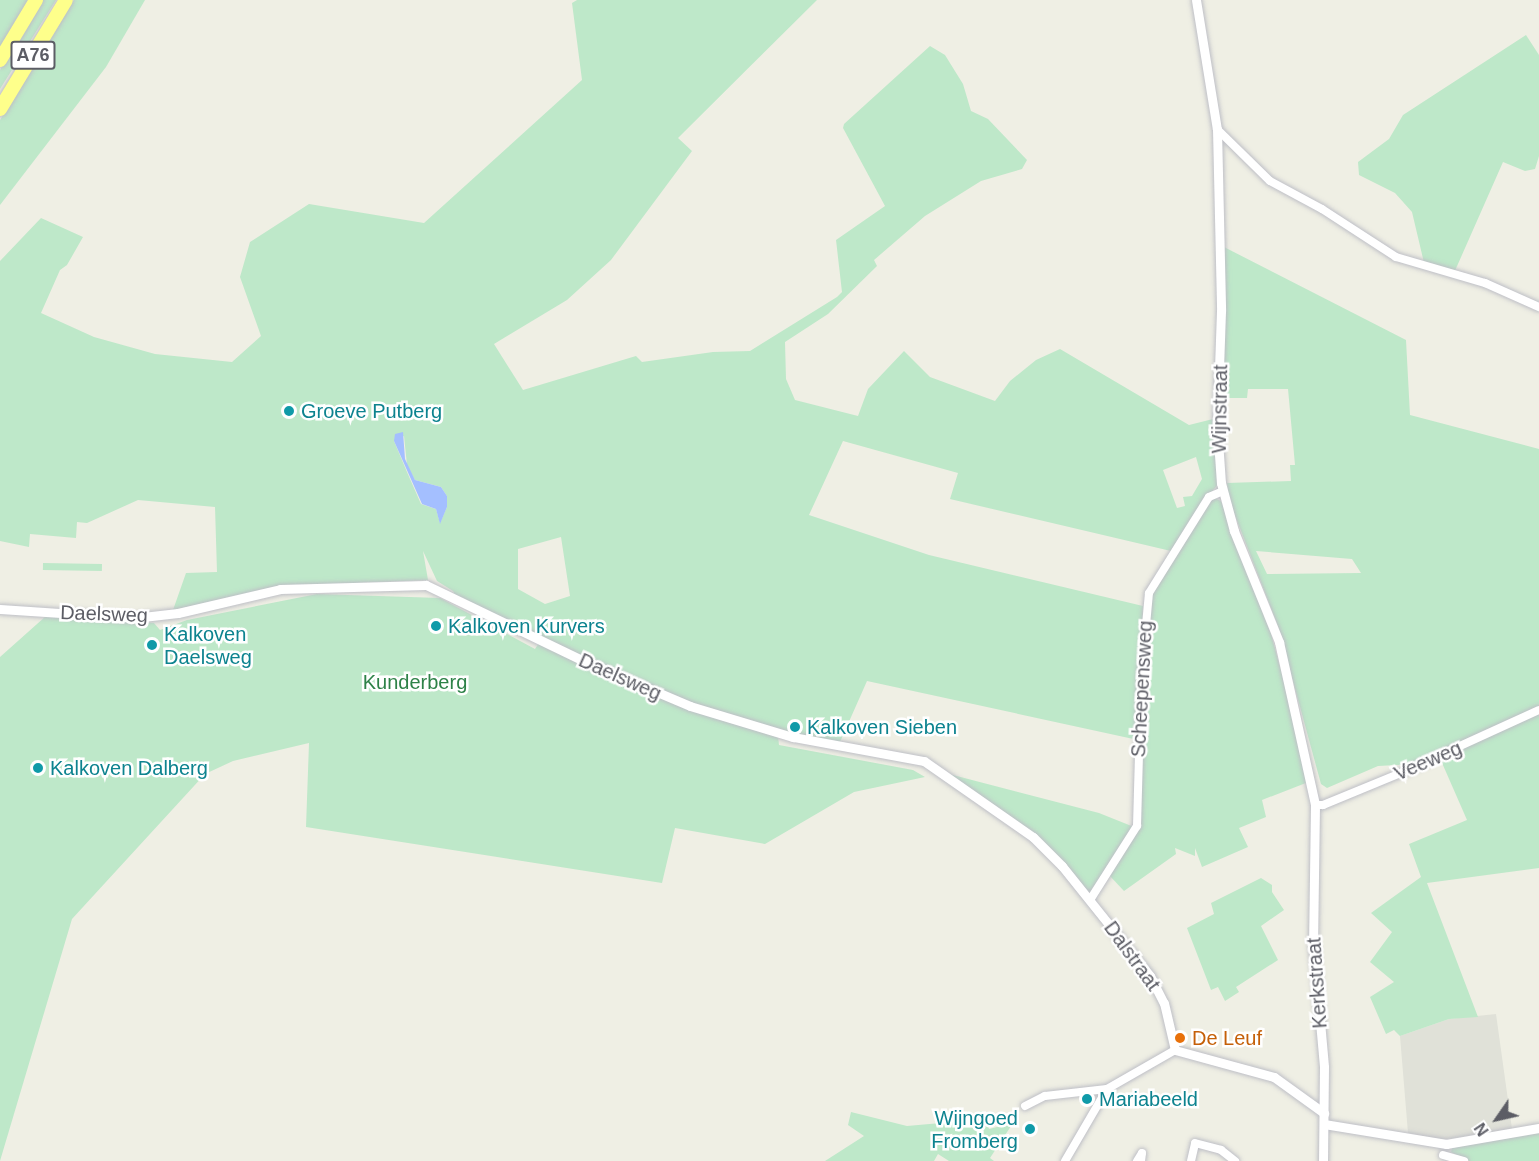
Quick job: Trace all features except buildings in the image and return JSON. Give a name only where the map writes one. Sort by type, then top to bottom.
[{"type":"highway","name":"A76","points":[[0,60],[36,0]]},
{"type":"highway","name":"A76","points":[[0,109],[66,0]]},
{"type":"street","name":"Wijnstraat","points":[[1196,0],[1217,129],[1221,310],[1217,426],[1223,491],[1234,531],[1279,642],[1315,805]]},
{"type":"street","points":[[1217,129],[1270,181],[1322,209],[1396,258],[1485,283],[1539,307]]},
{"type":"street","name":"Scheepensweg","points":[[1090,900],[1137,826],[1142,669],[1149,593],[1209,497],[1223,491]]},
{"type":"street","name":"Daelsweg","points":[[0,609],[134,618],[178,613],[280,589],[426,585],[584,661],[690,706],[793,737],[875,749],[924,761],[1033,837],[1069,873]]},
{"type":"street","name":"Veeweg","points":[[1315,805],[1323,805],[1403,772],[1539,710]]},
{"type":"street","name":"Kerkstraat","points":[[1315,805],[1313,943],[1324,1067],[1323,1161]]},
{"type":"street","name":"Dalstraat","points":[[1069,873],[1156,985],[1175,1050]]},
{"type":"street","points":[[1025,1106],[1045,1096],[1107,1089],[1175,1050],[1274,1077],[1324,1113]]},
{"type":"street","points":[[1065,1161],[1107,1089]]},
{"type":"street","points":[[1324,1124],[1446,1144],[1539,1128]]},
{"type":"street","points":[[1191,1161],[1192,1147],[1203,1144],[1235,1161]]},
{"type":"street","points":[[1446,1144],[1442,1158],[1464,1161]]},
{"type":"shaded area","points":[[1496,1014],[1512,1129],[1441,1140],[1408,1133],[1400,1036],[1449,1019]]},
{"type":"green space","points":[[0,0],[29,0],[0,48]]},
{"type":"green space","points":[[42,0],[56,0],[0,89],[0,70]]},
{"type":"green space","points":[[74,0],[145,0],[106,67],[0,205],[0,120]]},
{"type":"green space","name":"Kunderberg","points":[[577,0],[817,0],[678,138],[692,151],[611,260],[567,300],[494,344],[523,390],[636,356],[642,362],[713,352],[750,351],[837,297],[842,292],[836,240],[885,206],[843,128],[844,124],[930,46],[945,55],[963,84],[971,111],[988,119],[1027,160],[1022,169],[981,181],[925,216],[874,260],[877,266],[828,314],[785,342],[786,379],[795,400],[858,416],[868,389],[904,351],[930,377],[995,401],[1010,381],[1036,360],[1060,349],[1189,425],[1213,419],[1218,484],[1191,518],[1171,551],[950,499],[958,473],[843,441],[809,515],[929,555],[1143,606],[1138,740],[867,681],[840,742],[778,736],[779,745],[913,770],[925,777],[854,792],[765,844],[675,828],[662,883],[306,827],[309,743],[233,761],[205,774],[72,919],[0,1161],[0,657],[46,616],[154,623],[160,630],[187,620],[317,594],[440,598],[535,649],[539,643],[460,604],[453,591],[437,581],[423,551],[428,580],[284,586],[173,610],[186,573],[217,572],[215,507],[138,500],[87,523],[77,522],[76,538],[30,534],[29,547],[0,541],[0,261],[41,218],[83,237],[67,265],[60,270],[41,313],[94,337],[155,354],[232,362],[261,336],[240,277],[250,242],[309,204],[424,223],[582,80],[572,3]],"holes":[[[404,436],[407,465],[415,480],[441,487],[447,496],[447,507],[440,523],[436,509],[421,504],[394,441]],[[1196,457],[1202,479],[1192,496],[1183,497],[1185,506],[1177,508],[1163,470]],[[561,537],[570,596],[545,604],[518,589],[518,549]]]},
{"type":"green space","points":[[1526,35],[1539,55],[1539,156],[1535,169],[1525,171],[1503,162],[1454,273],[1425,267],[1412,212],[1395,193],[1359,175],[1358,162],[1389,139],[1403,115]]},
{"type":"green space","points":[[1224,247],[1406,340],[1410,415],[1539,449],[1539,707],[1415,764],[1378,766],[1327,788],[1321,784],[1278,626],[1229,500],[1227,483],[1291,481],[1290,465],[1295,465],[1288,389],[1248,389],[1247,398],[1223,398]],"holes":[[[1256,551],[1352,559],[1361,573],[1267,574]]]},
{"type":"green space","points":[[1212,497],[1221,501],[1271,634],[1311,781],[1262,800],[1266,817],[1239,828],[1248,847],[1202,867],[1195,848],[1195,856],[1175,848],[1176,854],[1124,891],[1109,875],[1139,826],[1146,638],[1151,596]]},
{"type":"green space","points":[[43,563],[102,564],[102,571],[43,570]]},
{"type":"green space","points":[[1539,714],[1539,868],[1427,883],[1478,1017],[1449,1019],[1400,1036],[1394,1030],[1386,1034],[1370,997],[1394,982],[1370,962],[1392,932],[1371,913],[1421,877],[1409,844],[1467,820],[1439,756]]},
{"type":"green space","points":[[949,774],[1099,813],[1134,827],[1089,893],[1041,839]]},
{"type":"green space","points":[[1261,878],[1272,885],[1272,892],[1284,910],[1261,926],[1278,960],[1236,987],[1239,992],[1225,1001],[1218,987],[1211,990],[1187,928],[1214,914],[1211,903]]},
{"type":"green space","points":[[982,1111],[989,1129],[1013,1123],[990,1158],[994,1161],[949,1161],[938,1154],[934,1161],[825,1161],[864,1136],[848,1125],[851,1112],[907,1126],[952,1122]]},
{"type":"green space","points":[[1539,1132],[1539,1161],[1469,1161],[1451,1152],[1452,1148]]},
{"type":"water","points":[[403,432],[405,459],[415,480],[441,487],[447,496],[447,507],[440,524],[436,509],[422,504],[394,441],[395,434]]},
{"type":"place","name":"Groeve Putberg","points":[[289,411]]},
{"type":"place","name":"Kalkoven Kurvers","points":[[436,626]]},
{"type":"place","name":"Kalkoven Daelsweg","points":[[152,645]]},
{"type":"place","name":"Kalkoven Sieben","points":[[795,727]]},
{"type":"place","name":"Kalkoven Dalberg","points":[[38,768]]},
{"type":"place","name":"De Leuf","points":[[1180,1038]]},
{"type":"place","name":"Mariabeeld","points":[[1087,1099]]},
{"type":"place","name":"Wijngoed Fromberg","points":[[1030,1129]]}]
